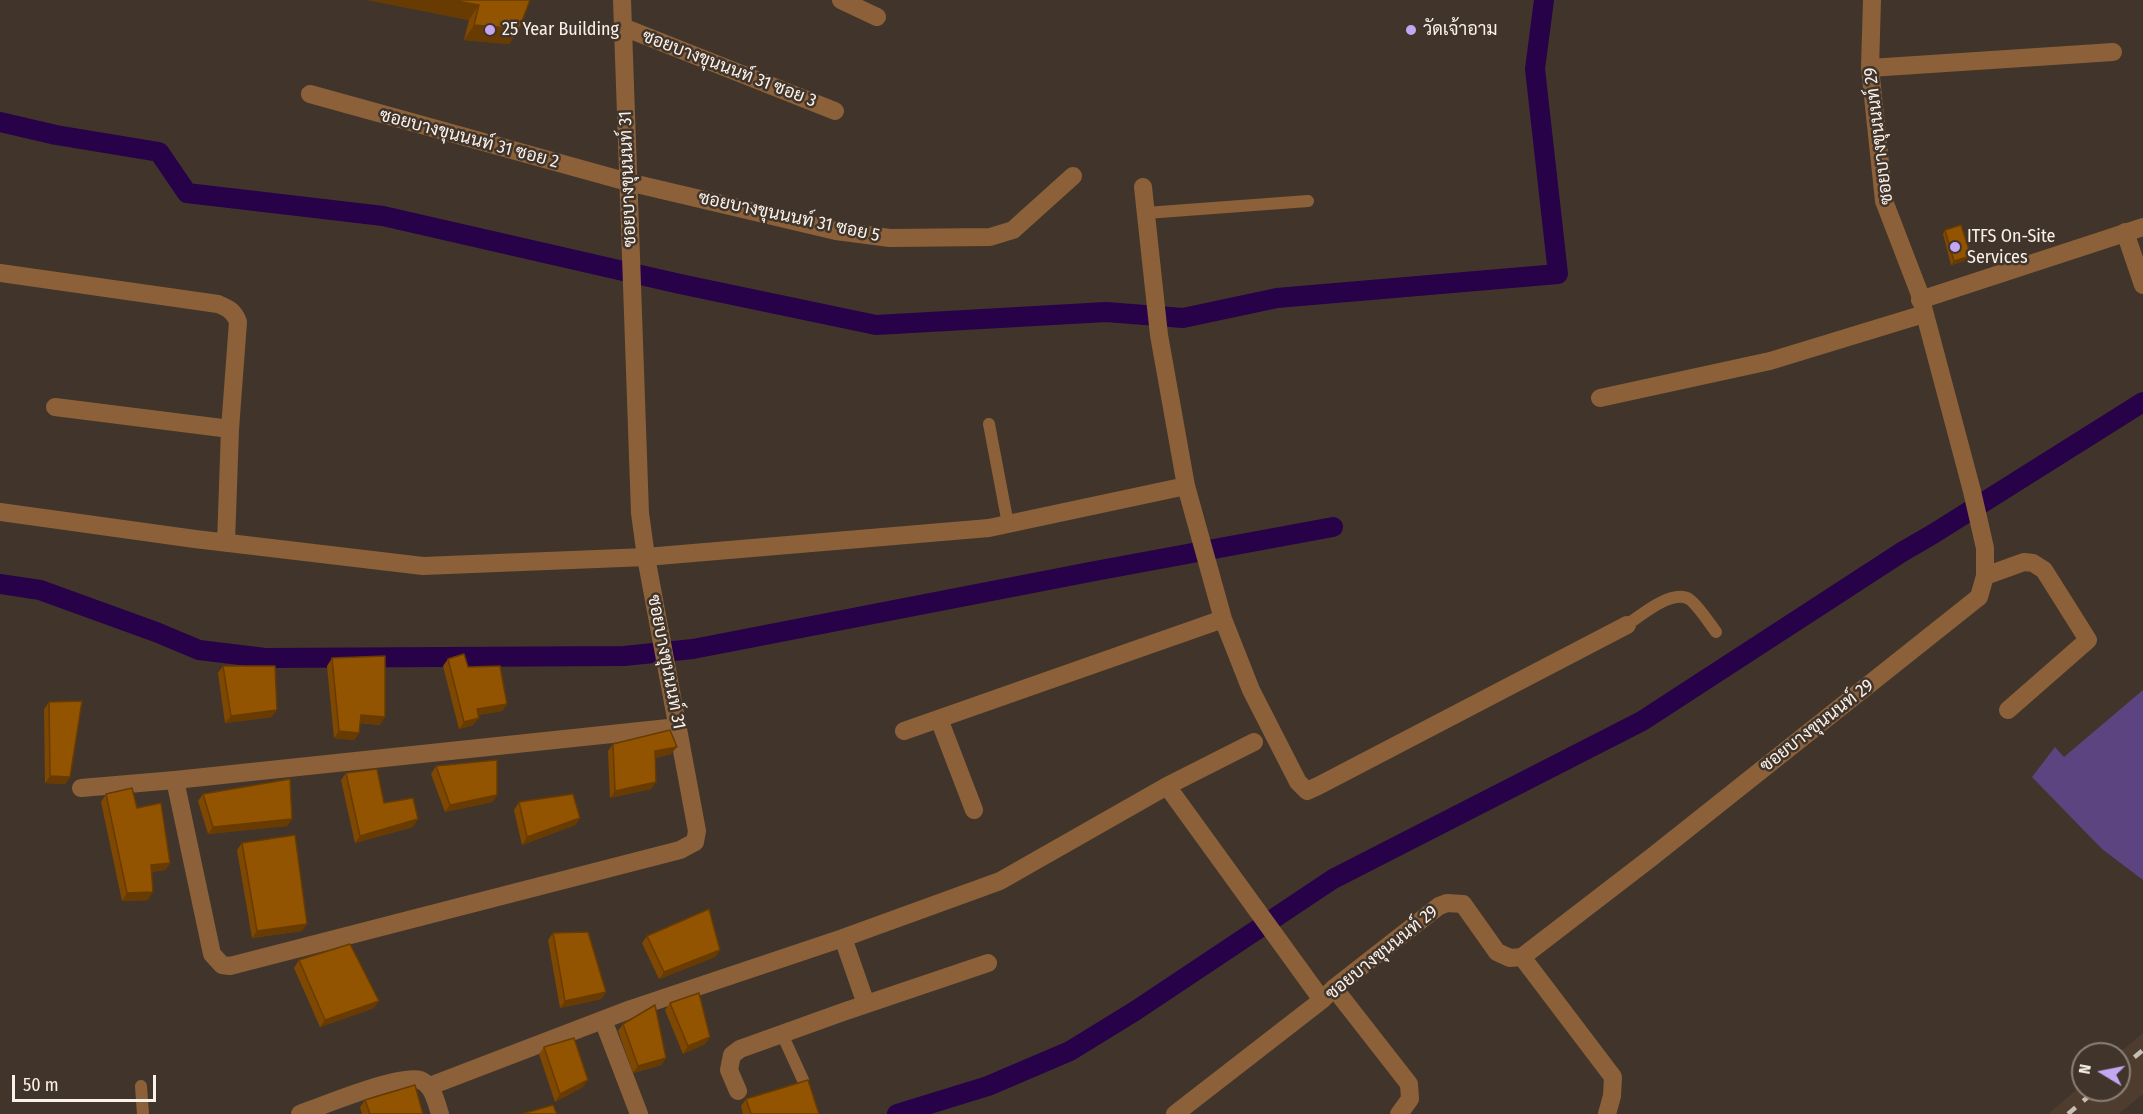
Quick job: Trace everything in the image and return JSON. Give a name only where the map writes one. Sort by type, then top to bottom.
[{"type":"street","name":"ซอยบางขุนนนท์ 31","points":[[175,780],[212,954],[222,965],[230,966],[680,850],[691,846],[698,836],[646,557],[640,513],[622,0]]},
{"type":"street","points":[[841,0],[877,17]]},
{"type":"street","name":"ซอยบางขุนนนท์ 29","points":[[1175,1114],[1439,906],[1447,903],[1463,904],[1497,952],[1510,958],[1522,957],[1979,597],[1985,576],[1985,548],[1972,491],[1922,307],[1884,201],[1870,68],[1872,0]]},
{"type":"street","name":"ซอยบางขุนนนท์ 31 ซอย 3","points":[[623,27],[835,111]]},
{"type":"street","points":[[1870,68],[2113,52]]},
{"type":"street","name":"ซอยบางขุนนนท์ 31 ซอย 2","points":[[310,94],[628,183]]},
{"type":"street","name":"ซอยบางขุนนนท์ 31 ซอย 5","points":[[628,183],[836,231],[890,238],[947,238],[990,237],[1012,230],[1072,176]]},
{"type":"street","points":[[1143,187],[1159,335],[1186,486],[1223,619],[1251,690],[1298,782],[1307,790],[1627,625]]},
{"type":"street","points":[[1600,398],[1770,362],[2134,230],[2143,285]]},
{"type":"street","points":[[0,273],[218,304],[229,308],[235,314],[237,322],[226,543]]},
{"type":"street","points":[[55,406],[230,429]]},
{"type":"street","points":[[0,512],[226,543],[423,566],[646,557],[989,528],[1186,486]]},
{"type":"street","points":[[1985,576],[2024,562],[2039,566],[2044,570],[2088,640],[2008,710]]},
{"type":"street","points":[[904,731],[1223,619]]},
{"type":"street","points":[[939,719],[974,810]]},
{"type":"street","points":[[81,788],[678,727]]},
{"type":"street","points":[[430,1086],[603,1020],[843,938],[1000,881],[1167,786],[1254,742]]},
{"type":"street","points":[[1167,786],[1328,994],[1409,1084],[1410,1099],[1399,1114]]},
{"type":"street","points":[[843,938],[866,1004]]},
{"type":"street","points":[[1522,957],[1613,1077],[1612,1096],[1607,1114]]},
{"type":"street","points":[[738,1091],[729,1070],[732,1055],[740,1049],[988,963]]},
{"type":"street","points":[[603,1020],[639,1114]]},
{"type":"street","points":[[300,1114],[392,1082],[412,1078],[430,1086],[440,1114]]},
{"type":"lane","points":[[1146,213],[1308,201]]},
{"type":"lane","points":[[989,424],[1008,524]]},
{"type":"lane","points":[[1627,625],[1667,598],[1679,597],[1690,599],[1716,632]]},
{"type":"lane","points":[[782,1034],[803,1080]]},
{"type":"lane","points":[[141,1086],[143,1114]]},
{"type":"shaded area","points":[[2143,690],[2143,880],[2102,849],[2032,777],[2055,747],[2064,757]]},
{"type":"shaded area","points":[[2143,1033],[2143,1094],[2119,1114],[2048,1114],[2071,1094],[2071,1102],[2131,1102],[2131,1043]]},
{"type":"building","points":[[451,0],[530,0],[519,29],[474,25],[479,5]]},
{"type":"building","name":"ITFS On-Site Services","points":[[1961,225],[1971,256],[1954,261],[1945,230]]},
{"type":"building","points":[[464,654],[468,667],[500,666],[507,704],[477,709],[479,718],[464,722],[448,659]]},
{"type":"building","points":[[385,656],[385,717],[361,715],[359,733],[339,731],[332,658]]},
{"type":"building","points":[[223,666],[275,666],[277,710],[231,716]]},
{"type":"building","points":[[82,701],[70,777],[50,776],[49,702]]},
{"type":"building","points":[[670,730],[677,747],[655,751],[656,782],[615,791],[613,744]]},
{"type":"building","points":[[497,760],[497,795],[450,805],[436,766]]},
{"type":"building","points":[[377,769],[384,803],[413,798],[418,819],[360,836],[346,773]]},
{"type":"building","points":[[290,779],[292,819],[213,827],[203,794]]},
{"type":"building","points":[[132,788],[137,808],[161,803],[170,863],[151,865],[153,892],[127,893],[106,794]]},
{"type":"building","points":[[573,794],[580,818],[527,837],[519,802]]},
{"type":"building","points":[[295,835],[307,924],[257,931],[242,843]]},
{"type":"building","points":[[709,909],[720,950],[664,972],[647,936]]},
{"type":"building","points":[[588,932],[606,992],[565,1001],[553,933]]},
{"type":"building","points":[[350,944],[379,1001],[325,1020],[299,960]]},
{"type":"building","points":[[699,993],[710,1037],[688,1046],[670,1003]]},
{"type":"building","points":[[655,1005],[666,1058],[638,1066],[623,1024]]},
{"type":"building","points":[[574,1038],[588,1080],[560,1094],[544,1047]]},
{"type":"building","points":[[808,1080],[819,1114],[751,1114],[746,1099]]},
{"type":"building","points":[[415,1085],[423,1114],[370,1114],[365,1100]]},
{"type":"building","points":[[553,1105],[557,1114],[522,1114]]},
{"type":"waterway","points":[[0,122],[56,135],[159,152],[187,193],[383,216],[680,284],[876,325],[1106,312],[1183,318],[1277,298],[1558,274],[1535,69],[1544,0]]},
{"type":"waterway","points":[[897,1114],[988,1086],[1070,1051],[1135,1011],[1333,879],[1642,721],[1902,552],[2143,402]]},
{"type":"waterway","points":[[0,584],[40,590],[199,650],[265,658],[624,656],[693,649],[1333,527]]},
{"type":"railway","points":[[2131,1060],[2143,1050]]},
{"type":"railway","points":[[2068,1114],[2082,1102]]},
{"type":"place","name":"25 Year Building","points":[[490,30]]},
{"type":"place","name":"วัดเจ้าอาม","points":[[1411,30]]},
{"type":"place","name":"ITFS On-Site Services","points":[[1955,247]]}]
